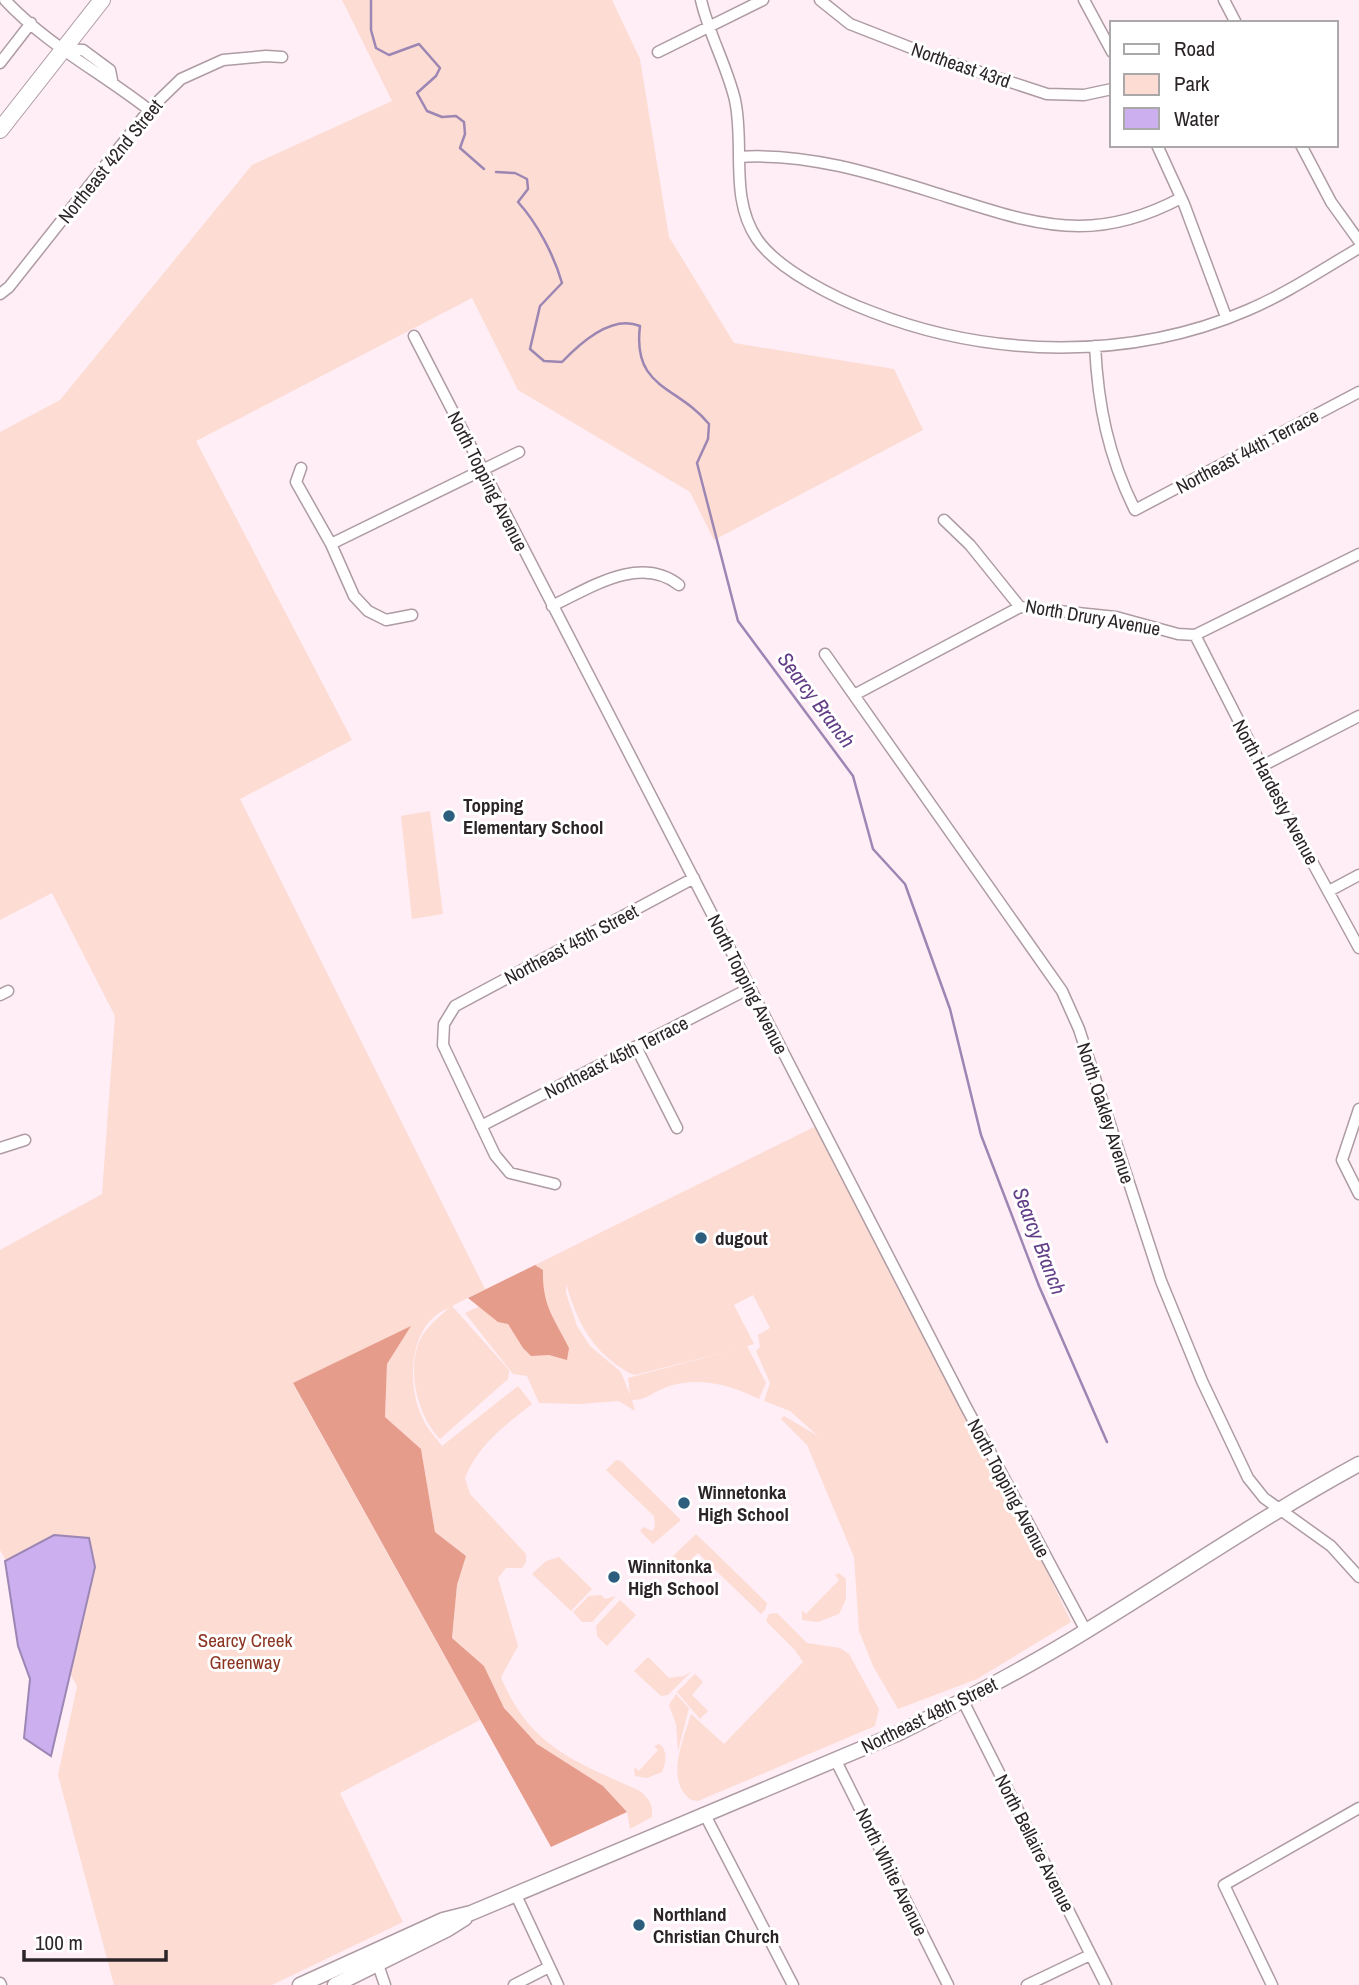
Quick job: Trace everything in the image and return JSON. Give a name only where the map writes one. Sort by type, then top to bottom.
[{"type":"main road","points":[[0,130],[102,0]]},
{"type":"street","points":[[5,0],[63,49],[101,78],[112,80],[149,110]]},
{"type":"street","points":[[701,0],[735,100],[741,206],[756,238],[785,264],[837,297],[881,316],[960,338],[1049,347],[1095,346],[1161,336],[1248,310],[1359,248]]},
{"type":"street","points":[[658,52],[763,0]]},
{"type":"street","name":"Northeast 43rd","points":[[820,0],[850,24],[937,58],[1047,94],[1084,95],[1110,89]]},
{"type":"street","points":[[1084,0],[1110,48]]},
{"type":"street","points":[[1224,0],[1235,21]]},
{"type":"street","points":[[0,63],[31,23]]},
{"type":"street","name":"Northeast 42nd Street","points":[[0,294],[9,287],[149,110],[181,79],[206,65],[242,57],[282,57]]},
{"type":"street","points":[[1158,147],[1181,198],[1226,317]]},
{"type":"street","points":[[1302,147],[1331,202],[1359,241]]},
{"type":"street","points":[[739,157],[794,157],[888,180],[994,212],[1068,226],[1123,222],[1181,198]]},
{"type":"street","name":"North Topping Avenue","points":[[414,336],[1086,1631]]},
{"type":"street","name":"Northeast 44th Terrace","points":[[1095,346],[1103,427],[1116,469],[1135,510],[1359,392]]},
{"type":"street","points":[[331,544],[519,452]]},
{"type":"street","points":[[301,468],[296,482],[331,544],[354,596],[368,611],[386,620],[412,615]]},
{"type":"street","name":"North Drury Avenue","points":[[944,520],[970,545],[1020,607],[1116,617],[1178,634],[1195,635]]},
{"type":"street","points":[[1195,635],[1359,554]]},
{"type":"street","points":[[552,606],[629,573],[654,574],[679,585]]},
{"type":"street","points":[[854,695],[1020,607]]},
{"type":"street","name":"North Hardesty Avenue","points":[[1195,635],[1359,948]]},
{"type":"street","name":"North Oakley Avenue","points":[[825,654],[954,833],[1062,991],[1079,1030],[1161,1280],[1202,1381],[1248,1478],[1264,1498],[1331,1546],[1359,1577]]},
{"type":"street","points":[[1262,766],[1359,716]]},
{"type":"street","points":[[1329,891],[1359,875]]},
{"type":"street","name":"Northeast 45th Street","points":[[481,1126],[443,1045],[444,1024],[450,1011],[694,878]]},
{"type":"street","name":"Northeast 45th Terrace","points":[[481,1126],[750,988]]},
{"type":"street","points":[[636,1047],[677,1128]]},
{"type":"street","points":[[1359,1109],[1342,1160],[1359,1194]]},
{"type":"street","points":[[481,1126],[495,1155],[510,1173],[555,1184]]},
{"type":"street","points":[[0,1148],[24,1140]]},
{"type":"street","name":"Northeast 48th Street","points":[[300,1985],[446,1930],[471,1913],[515,1893],[835,1759],[963,1701],[1086,1631],[1278,1508],[1359,1464]]},
{"type":"street","name":"North Bellaire Avenue","points":[[963,1701],[1106,1985]]},
{"type":"street","name":"North White Avenue","points":[[835,1759],[948,1985]]},
{"type":"street","points":[[1272,1985],[1225,1893],[1224,1885],[1359,1808]]},
{"type":"street","points":[[704,1813],[793,1985]]},
{"type":"street","points":[[515,1893],[558,1985]]},
{"type":"street","points":[[1027,1985],[1090,1955]]},
{"type":"street","points":[[374,1957],[385,1985]]},
{"type":"street","name":"Northeast 48th Street","points":[[335,1985],[374,1957]]},
{"type":"street","points":[[514,1985],[549,1967]]},
{"type":"green space","name":"Searcy Creek Greenway","points":[[342,0],[612,0],[640,59],[669,237],[734,343],[894,369],[923,430],[714,540],[690,492],[518,390],[472,298],[196,441],[352,740],[240,799],[485,1289],[452,1306],[509,1370],[508,1379],[440,1439],[425,1417],[420,1404],[414,1361],[422,1336],[449,1308],[435,1316],[418,1341],[414,1357],[413,1373],[418,1405],[427,1426],[442,1446],[518,1386],[532,1404],[484,1446],[465,1478],[470,1494],[526,1554],[526,1562],[522,1568],[506,1568],[498,1578],[518,1646],[501,1677],[512,1701],[540,1736],[575,1761],[640,1791],[650,1802],[652,1817],[630,1829],[627,1812],[603,1786],[537,1744],[504,1708],[484,1666],[452,1638],[457,1585],[466,1556],[435,1532],[421,1449],[385,1417],[387,1364],[410,1327],[293,1384],[480,1720],[340,1793],[403,1922],[272,1985],[114,1985],[58,1775],[77,1686],[0,1550],[0,1250],[102,1194],[115,1016],[52,893],[0,920],[0,432],[60,400],[252,165],[392,101]]},
{"type":"green space","points":[[430,811],[443,914],[412,919],[401,816]]},
{"type":"green space","points":[[816,1126],[1036,1548],[1071,1622],[977,1679],[898,1709],[873,1666],[859,1631],[854,1557],[807,1445],[781,1419],[784,1416],[818,1436],[790,1411],[764,1401],[770,1383],[756,1351],[760,1347],[758,1335],[770,1328],[753,1295],[734,1305],[754,1344],[747,1346],[766,1383],[759,1399],[736,1389],[699,1382],[674,1385],[644,1398],[632,1400],[635,1411],[619,1401],[539,1403],[527,1376],[513,1374],[465,1313],[543,1277],[543,1270],[535,1265]],"holes":[[[566,1284],[581,1324],[596,1346],[616,1364],[635,1375],[737,1349],[628,1378],[630,1395],[621,1372],[590,1346],[577,1326],[566,1293]]]},
{"type":"green space","points":[[616,1460],[621,1461],[681,1520],[653,1544],[640,1531],[643,1527],[652,1531],[655,1527],[654,1516],[606,1470]]},
{"type":"green space","points":[[696,1534],[767,1603],[761,1614],[698,1553],[680,1570],[669,1560]]},
{"type":"green space","points":[[559,1557],[592,1589],[571,1611],[532,1574],[546,1561]]},
{"type":"green space","points":[[839,1573],[846,1579],[846,1599],[839,1614],[818,1622],[802,1620],[802,1610],[806,1614],[839,1580],[835,1575]]},
{"type":"green space","points":[[601,1595],[605,1599],[616,1596],[592,1622],[582,1622],[573,1612],[589,1596]]},
{"type":"green space","points":[[620,1600],[636,1615],[607,1646],[597,1636],[596,1626]]},
{"type":"green space","points":[[777,1613],[807,1643],[840,1648],[849,1654],[879,1709],[875,1726],[698,1801],[691,1800],[683,1792],[677,1771],[691,1714],[724,1744],[803,1662],[795,1650],[766,1621],[769,1614]]},
{"type":"green space","points":[[648,1657],[669,1678],[684,1676],[692,1671],[668,1695],[661,1696],[634,1671]]},
{"type":"green space","points":[[695,1674],[703,1682],[692,1695],[708,1711],[700,1719],[677,1692]]},
{"type":"green space","points":[[676,1694],[689,1708],[678,1751],[676,1724],[669,1705]]},
{"type":"green space","points":[[659,1744],[664,1749],[665,1756],[662,1772],[647,1778],[635,1776],[634,1767],[639,1771],[658,1750],[654,1746]]},
{"type":"shaded area","points":[[535,1265],[543,1270],[547,1303],[569,1348],[567,1360],[549,1355],[531,1356],[508,1324],[498,1322],[468,1298]]},
{"type":"shaded area","points":[[411,1326],[387,1364],[385,1417],[421,1449],[435,1532],[466,1556],[457,1585],[452,1638],[484,1666],[504,1708],[537,1744],[603,1786],[627,1812],[551,1847],[293,1383]]},
{"type":"water","points":[[54,1535],[89,1538],[95,1567],[51,1756],[24,1738],[30,1679],[18,1646],[5,1561]]},
{"type":"waterway","name":"Searcy Branch","points":[[371,0],[371,30],[376,48],[389,55],[419,44],[440,68],[436,76],[417,93],[427,111],[442,117],[456,116],[464,122],[465,134],[460,148],[484,169]]},
{"type":"waterway","name":"Searcy Branch","points":[[496,172],[515,173],[527,179],[528,189],[518,202],[544,240],[562,283],[540,306],[530,349],[544,361],[562,362],[597,332],[619,324],[640,326],[639,347],[650,374],[697,411],[709,424],[708,439],[697,463],[738,621],[853,776],[873,849],[905,884],[950,1009],[981,1135],[1039,1286],[1107,1442]]},
{"type":"place","name":"Topping Elementary School","points":[[449,816]]},
{"type":"place","name":"dugout","points":[[701,1238]]},
{"type":"place","name":"Winnetonka High School","points":[[684,1503]]},
{"type":"place","name":"Winnitonka High School","points":[[614,1577]]},
{"type":"place","name":"Northland Christian Church","points":[[639,1925]]}]
